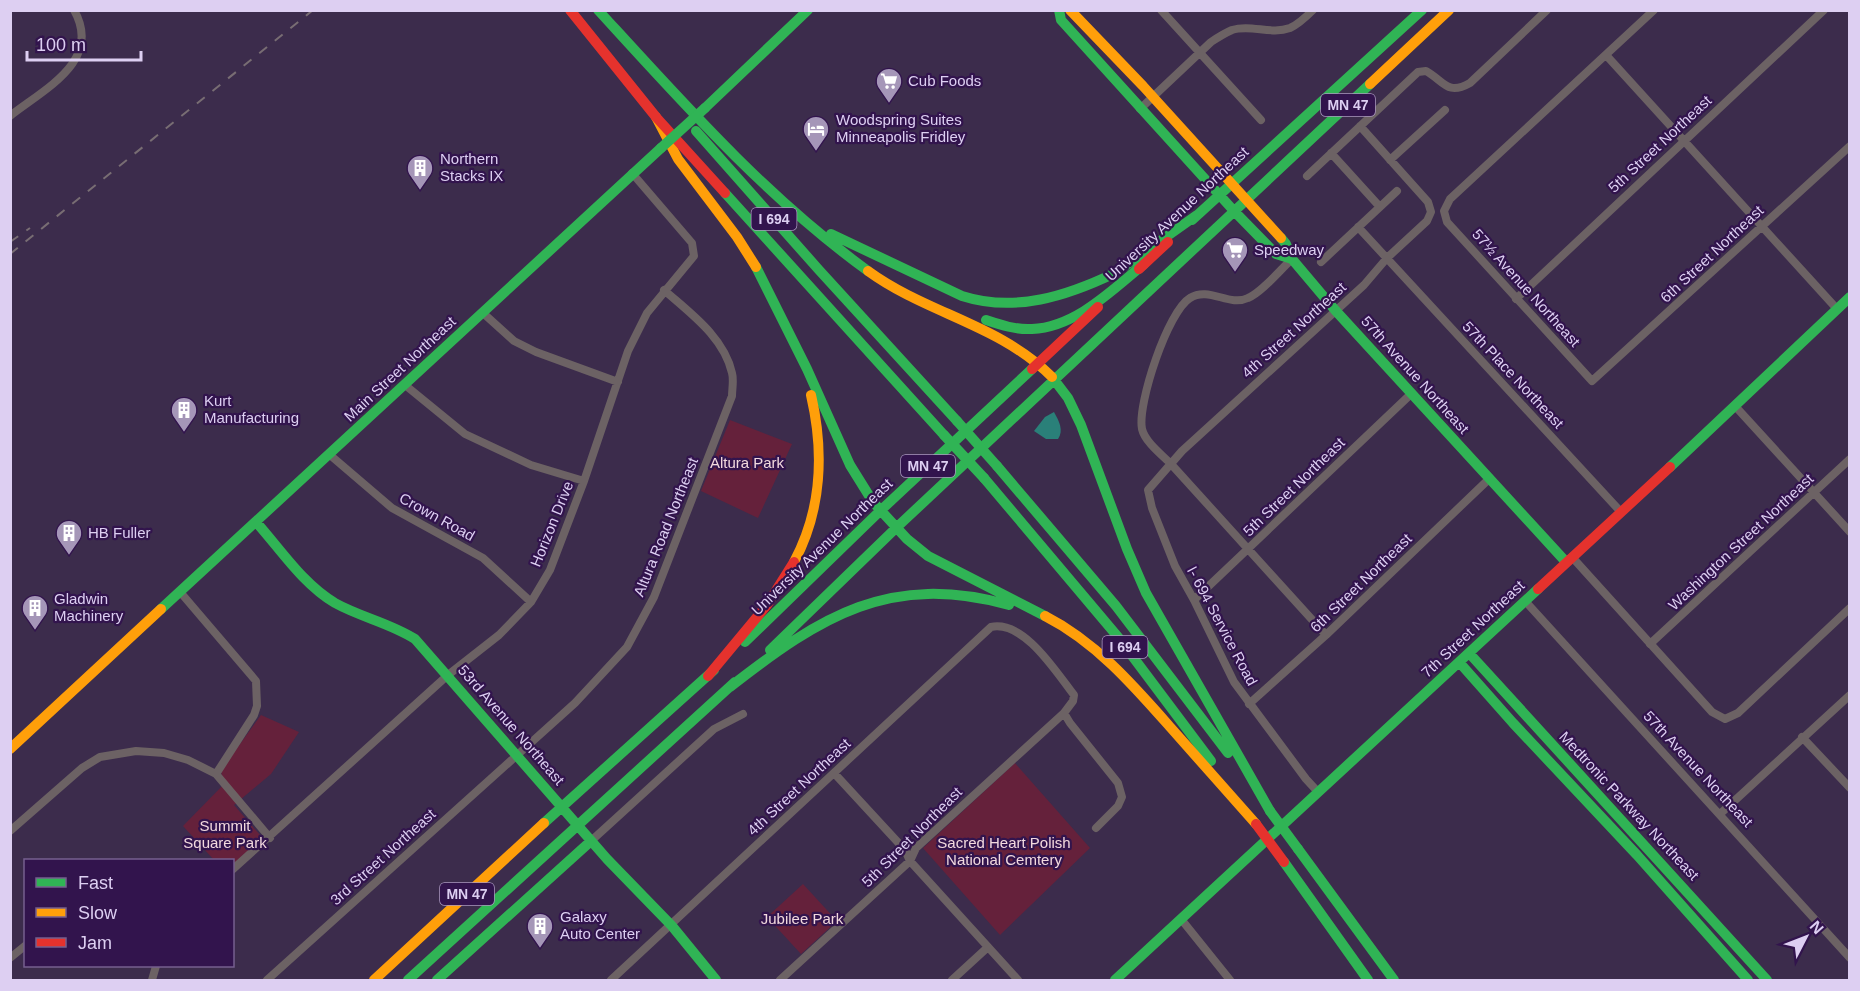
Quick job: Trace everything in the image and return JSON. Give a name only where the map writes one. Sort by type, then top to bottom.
[{"type":"main road","name":"I 694","points":[[570,10],[656,117],[984,478],[1118,637],[1284,862],[1368,981]]},
{"type":"main road","name":"I 694","points":[[598,10],[755,199],[997,466],[1131,623],[1394,981]]},
{"type":"main road","points":[[598,10],[716,138],[776,196],[836,247],[896,288],[1004,338],[1038,363],[1055,380],[1083,426],[1134,566],[1154,609],[1270,811]]},
{"type":"main road","name":"Main Street Northeast","points":[[10,749],[257,523],[808,10]]},
{"type":"main road","name":"57th Avenue Northeast","points":[[1059,10],[1061,20],[1219,195],[1276,254],[1292,259]]},
{"type":"main road","name":"57th Avenue Northeast","points":[[1070,10],[1247,200],[1286,244],[1292,259],[1335,309],[1489,479],[1569,559]]},
{"type":"main road","name":"University Avenue Northeast","points":[[374,981],[561,807],[708,676],[1144,264],[1422,10]]},
{"type":"main road","name":"MN 47","points":[[408,981],[730,687],[896,528],[1449,10]]},
{"type":"main road","points":[[656,117],[678,159],[746,250],[807,369],[857,479],[880,511],[913,545],[938,562],[1047,617],[1077,636],[1127,678],[1256,824]]},
{"type":"main road","points":[[776,196],[848,243],[957,295],[995,304],[1029,301],[1097,282],[1115,273],[1197,215]]},
{"type":"main road","points":[[836,247],[888,276],[992,323],[1011,329],[1025,330],[1054,326],[1076,317],[1144,264]]},
{"type":"main road","name":"7th Street Northeast","points":[[1115,981],[1850,297]]},
{"type":"main road","points":[[708,676],[764,608],[784,579],[804,539],[816,499],[820,456],[815,410],[803,372],[778,311]]},
{"type":"main road","name":"53rd Avenue Northeast","points":[[257,523],[324,595],[347,608],[403,631],[415,639],[518,755],[591,842],[672,926],[716,981]]},
{"type":"main road","points":[[730,687],[815,626],[858,606],[904,595],[952,593],[992,600],[1042,617],[1077,636]]},
{"type":"main road","name":"Medtronic Parkway Northeast","points":[[1469,653],[1767,981]]},
{"type":"main road","name":"Medtronic Parkway Northeast","points":[[1459,662],[1745,977]]},
{"type":"main road","points":[[1537,749],[1548,739]]},
{"type":"main road","points":[[437,981],[591,842]]},
{"type":"main road","points":[[1745,977],[1752,964]]},
{"type":"street","points":[[10,116],[66,72],[76,61],[83,38],[74,10]]},
{"type":"street","points":[[1161,10],[1261,120]]},
{"type":"street","points":[[1140,109],[1211,42],[1233,30],[1290,28],[1313,10]]},
{"type":"street","points":[[1307,176],[1418,72],[1426,71],[1451,89],[1457,89],[1470,83],[1546,10]]},
{"type":"street","points":[[1654,10],[1606,55],[1836,309]]},
{"type":"street","name":"5th Street Northeast","points":[[1516,299],[1824,10]]},
{"type":"street","name":"57½ Avenue Northeast","points":[[1592,381],[1447,222],[1444,211],[1450,200],[1606,55]]},
{"type":"street","points":[[1360,126],[1390,160],[1445,110]]},
{"type":"street","name":"6th Street Northeast","points":[[1592,381],[1850,146]]},
{"type":"street","points":[[1331,153],[1380,207]]},
{"type":"street","name":"4th Street Northeast","points":[[1148,490],[1157,477],[1191,443],[1335,309],[1364,285],[1387,258],[1427,221],[1431,212],[1428,202],[1390,160]]},
{"type":"street","name":"Horizon Drive","points":[[234,868],[448,675],[499,635],[531,602],[550,570],[584,481],[628,351],[646,313],[694,256],[692,243],[632,173]]},
{"type":"street","points":[[1322,262],[1397,191]]},
{"type":"street","name":"57th Place Northeast","points":[[1358,227],[1620,512]]},
{"type":"street","points":[[1292,259],[1248,298],[1232,300],[1202,294],[1192,296],[1184,302],[1177,310],[1161,345],[1152,371],[1142,417],[1145,436],[1326,635]]},
{"type":"street","name":"Altura Road Northeast","points":[[518,755],[575,704],[627,648],[654,597],[732,396],[733,374],[724,352],[711,333],[664,290]]},
{"type":"street","points":[[483,313],[514,341],[536,352],[618,382]]},
{"type":"street","points":[[405,385],[465,434],[531,465],[584,481]]},
{"type":"street","name":"5th Street Northeast","points":[[1194,600],[1412,393]]},
{"type":"street","points":[[1735,406],[1850,532]]},
{"type":"street","name":"Crown Road","points":[[330,455],[392,508],[483,558],[531,602]]},
{"type":"street","name":"Washington Street Northeast","points":[[1650,644],[1850,459]]},
{"type":"street","name":"6th Street Northeast","points":[[1249,704],[1326,635],[1489,479]]},
{"type":"street","name":"I- 694 Service Road","points":[[1148,490],[1152,508],[1175,566],[1234,682],[1318,792]]},
{"type":"street","points":[[1569,559],[1712,712],[1725,719],[1738,713],[1850,608]]},
{"type":"street","points":[[181,593],[256,681],[257,706],[254,716],[216,774]]},
{"type":"street","name":"57th Avenue Northeast","points":[[1525,601],[1850,958]]},
{"type":"street","name":"4th Street Northeast","points":[[611,981],[990,627],[999,625],[1012,629],[1043,656],[1074,695],[1073,701],[1064,712]]},
{"type":"street","points":[[1720,814],[1850,695]]},
{"type":"street","points":[[1064,712],[1070,723],[1118,783],[1122,797],[1118,807],[1095,828]]},
{"type":"street","name":"5th Street Northeast","points":[[780,981],[910,861],[916,848],[1064,712]]},
{"type":"street","points":[[591,842],[714,729],[743,714]]},
{"type":"street","points":[[1802,737],[1850,788]]},
{"type":"street","points":[[10,831],[82,768],[100,757],[136,751],[164,753],[188,760],[216,774],[270,838]]},
{"type":"street","name":"3rd Street Northeast","points":[[267,981],[518,755]]},
{"type":"street","points":[[834,773],[905,850],[910,861],[1018,981]]},
{"type":"street","points":[[1181,919],[1230,981]]},
{"type":"street","points":[[10,958],[24,947]]},
{"type":"street","points":[[952,981],[988,947]]},
{"type":"green space","name":"Altura Park","points":[[730,420],[792,444],[758,518],[701,491]]},
{"type":"green space","name":"Summit Square Park","points":[[261,715],[299,732],[271,774],[234,805],[260,835],[259,841],[234,864],[234,859],[213,859],[183,826],[226,782],[222,778],[221,770]]},
{"type":"green space","name":"Sacred Heart Polish National Cemtery","points":[[1015,763],[1090,848],[1000,935],[923,848]]},
{"type":"green space","name":"Jubilee Park","points":[[803,884],[837,921],[801,954],[767,917]]},
{"type":"shaded area","points":[[1054,412],[1060,426],[1060,436],[1058,439],[1046,439],[1034,431],[1045,417]]},
{"type":"railway","points":[[10,254],[313,10]]},
{"type":"railway","points":[[10,242],[30,228]]},
{"type":"traffic: fast","points":[[598,10],[694,114],[760,180],[795,212],[868,271]]},
{"type":"traffic: fast","points":[[705,108],[808,10]]},
{"type":"traffic: fast","points":[[1059,10],[1061,20],[1234,211],[1276,254],[1292,259]]},
{"type":"traffic: fast","points":[[1192,220],[1422,10]]},
{"type":"traffic: fast","points":[[770,650],[896,528],[1370,84]]},
{"type":"traffic: fast","points":[[661,148],[705,108]]},
{"type":"traffic: fast","points":[[696,131],[957,421]]},
{"type":"traffic: fast","points":[[161,609],[661,148]]},
{"type":"traffic: fast","points":[[725,193],[944,435]]},
{"type":"traffic: fast","points":[[831,234],[962,296],[1002,303],[1040,300],[1059,295],[1115,273],[1197,215]]},
{"type":"traffic: fast","points":[[1281,238],[1292,259],[1335,310],[1566,562]]},
{"type":"traffic: fast","points":[[986,320],[1026,329],[1048,327],[1064,322],[1092,306],[1144,264]]},
{"type":"traffic: fast","points":[[756,267],[807,369],[850,465],[873,502],[907,539],[928,556],[1045,616]]},
{"type":"traffic: fast","points":[[1670,467],[1850,297]]},
{"type":"traffic: fast","points":[[745,642],[880,511],[1032,369]]},
{"type":"traffic: fast","points":[[1052,377],[1068,398],[1081,425],[1127,549],[1146,593],[1270,811]]},
{"type":"traffic: fast","points":[[957,421],[997,466]]},
{"type":"traffic: fast","points":[[944,435],[984,478]]},
{"type":"traffic: fast","points":[[997,466],[1116,606],[1228,753]]},
{"type":"traffic: fast","points":[[984,478],[1118,637],[1211,761]]},
{"type":"traffic: fast","points":[[257,523],[293,566],[323,595],[345,608],[415,639],[607,859],[672,926],[716,980]]},
{"type":"traffic: fast","points":[[1115,980],[1538,589]]},
{"type":"traffic: fast","points":[[730,687],[795,640],[827,621],[859,607],[892,598],[928,594],[967,596],[1009,605]]},
{"type":"traffic: fast","points":[[1469,653],[1767,980]]},
{"type":"traffic: fast","points":[[1459,662],[1637,855],[1748,980]]},
{"type":"traffic: fast","points":[[544,823],[714,670]]},
{"type":"traffic: fast","points":[[408,980],[735,682]]},
{"type":"traffic: fast","points":[[1270,811],[1298,849]]},
{"type":"traffic: fast","points":[[437,980],[591,841]]},
{"type":"traffic: fast","points":[[1298,849],[1394,980]]},
{"type":"traffic: fast","points":[[1284,862],[1368,980]]},
{"type":"traffic: slow","points":[[1070,10],[1143,86],[1281,238]]},
{"type":"traffic: slow","points":[[1370,84],[1449,10]]},
{"type":"traffic: slow","points":[[656,117],[678,159],[737,237],[756,267]]},
{"type":"traffic: slow","points":[[868,271],[914,298],[1009,344],[1052,377]]},
{"type":"traffic: slow","points":[[794,562],[810,522],[818,480],[818,437],[811,395]]},
{"type":"traffic: slow","points":[[10,749],[161,609]]},
{"type":"traffic: slow","points":[[1045,616],[1081,639],[1113,666],[1143,696],[1256,824]]},
{"type":"traffic: slow","points":[[374,980],[544,823]]},
{"type":"traffic: jam","points":[[570,10],[656,117],[725,193]]},
{"type":"traffic: jam","points":[[1139,269],[1168,242]]},
{"type":"traffic: jam","points":[[1032,369],[1098,307]]},
{"type":"traffic: jam","points":[[1538,589],[1670,467]]},
{"type":"traffic: jam","points":[[708,676],[767,605],[794,562]]},
{"type":"traffic: jam","points":[[1256,824],[1284,862]]},
{"type":"place","name":"Cub Foods","points":[[889,104]]},
{"type":"place","name":"Woodspring Suites Minneapolis Fridley","points":[[816,152]]},
{"type":"place","name":"Northern Stacks IX","points":[[420,191]]},
{"type":"place","name":"Speedway","points":[[1235,273]]},
{"type":"place","name":"Kurt Manufacturing","points":[[184,433]]},
{"type":"place","name":"HB Fuller","points":[[69,556]]},
{"type":"place","name":"Gladwin Machinery","points":[[35,631]]},
{"type":"place","name":"Galaxy Auto Center","points":[[540,949]]}]
